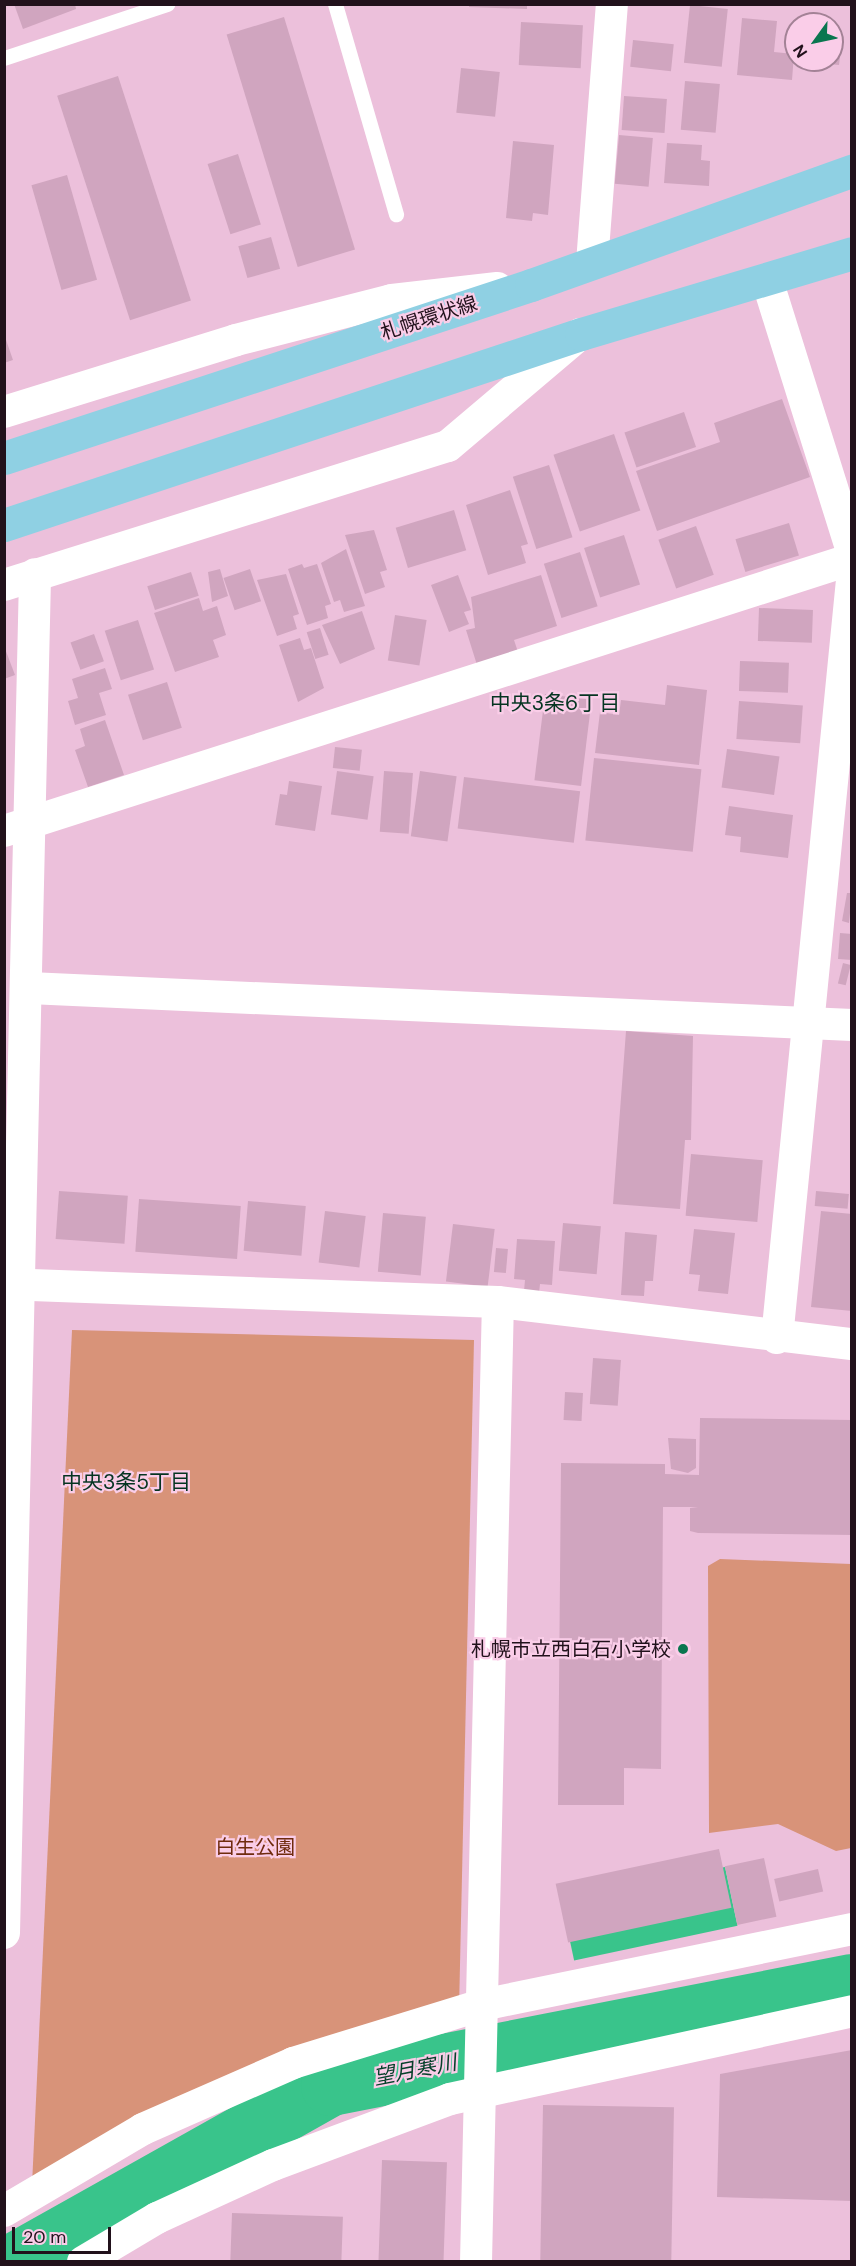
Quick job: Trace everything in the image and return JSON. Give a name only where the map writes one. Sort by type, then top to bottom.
[{"type":"main road","name":"札幌環状線","points":[[4,458],[531,285],[852,171]]},
{"type":"main road","points":[[4,525],[581,334],[852,253]]},
{"type":"street","points":[[592,263],[612,4]]},
{"type":"street","points":[[766,280],[852,552]]},
{"type":"street","points":[[4,412],[236,340],[392,300],[531,285]]},
{"type":"street","points":[[4,585],[448,446],[581,334]]},
{"type":"street","points":[[19,826],[852,559]]},
{"type":"street","points":[[4,1933],[12,1284],[29,988],[19,826],[35,574]]},
{"type":"street","points":[[777,1338],[852,580]]},
{"type":"street","points":[[29,988],[852,1025]]},
{"type":"street","points":[[12,1284],[498,1302],[777,1338],[852,1344]]},
{"type":"street","points":[[476,2262],[498,1302]]},
{"type":"street","points":[[4,2211],[143,2129],[293,2063],[482,2014],[852,1929]]},
{"type":"street","points":[[83,2262],[157,2218],[273,2165],[479,2084],[852,2011]]},
{"type":"lane","points":[[4,58],[167,4]]},
{"type":"lane","points":[[334,4],[396,214]]},
{"type":"green space","name":"白生公園","points":[[72,1330],[474,1340],[459,2010],[32,2185]]},
{"type":"green space","points":[[720,1559],[851,1564],[851,1848],[836,1851],[778,1824],[709,1833],[708,1566]]},
{"type":"shaded area","points":[[725,1867],[737,1926],[574,1960],[562,1902]]},
{"type":"building","points":[[14,4],[75,4],[76,9],[23,29]]},
{"type":"building","points":[[469,4],[527,4],[527,9],[469,7]]},
{"type":"building","points":[[690,5],[728,9],[722,67],[684,63]]},
{"type":"building","points":[[284,17],[355,249],[298,267],[227,35]]},
{"type":"building","points":[[742,18],[777,21],[774,52],[784,53],[784,72],[793,72],[792,80],[737,75]]},
{"type":"building","points":[[521,22],[583,25],[581,68],[519,65]]},
{"type":"building","points":[[633,40],[674,44],[671,71],[630,67]]},
{"type":"building","points":[[461,68],[500,72],[495,117],[456,113]]},
{"type":"building","points":[[118,76],[191,300],[130,320],[57,96]]},
{"type":"building","points":[[685,81],[720,84],[716,133],[681,130]]},
{"type":"building","points":[[624,96],[667,99],[665,133],[622,130]]},
{"type":"building","points":[[619,135],[653,138],[649,187],[615,184]]},
{"type":"building","points":[[513,141],[554,145],[548,215],[533,213],[532,221],[506,218]]},
{"type":"building","points":[[667,143],[702,145],[701,160],[710,161],[709,186],[664,183]]},
{"type":"building","points":[[238,154],[261,224],[230,234],[208,164]]},
{"type":"building","points":[[67,175],[97,280],[61,290],[31,185]]},
{"type":"building","points":[[271,237],[280,269],[247,278],[238,246]]},
{"type":"building","points":[[4,334],[13,360],[4,363]]},
{"type":"building","points":[[782,399],[810,477],[657,531],[636,471],[720,442],[714,423]]},
{"type":"building","points":[[684,412],[696,447],[636,467],[624,433]]},
{"type":"building","points":[[614,434],[640,511],[580,531],[553,455]]},
{"type":"building","points":[[549,465],[572,537],[536,549],[513,477]]},
{"type":"building","points":[[510,490],[528,544],[521,546],[526,563],[488,575],[466,505]]},
{"type":"building","points":[[454,510],[466,550],[408,568],[396,528]]},
{"type":"building","points":[[789,523],[799,556],[745,572],[735,539]]},
{"type":"building","points":[[696,526],[714,575],[676,589],[658,540]]},
{"type":"building","points":[[374,530],[387,570],[380,572],[385,587],[365,594],[345,535]]},
{"type":"building","points":[[624,535],[640,584],[600,597],[584,548]]},
{"type":"building","points":[[346,549],[365,606],[344,612],[340,600],[334,602],[321,563]]},
{"type":"building","points":[[580,552],[598,606],[561,618],[544,564]]},
{"type":"building","points":[[302,564],[304,568],[317,564],[331,604],[325,606],[328,618],[307,625],[288,569]]},
{"type":"building","points":[[220,569],[228,596],[212,602],[208,572]]},
{"type":"building","points":[[250,569],[261,601],[235,610],[224,578]]},
{"type":"building","points":[[191,572],[199,596],[155,610],[147,586]]},
{"type":"building","points":[[286,574],[299,614],[293,616],[297,629],[277,636],[257,580]]},
{"type":"building","points":[[458,575],[471,610],[464,612],[469,624],[449,632],[431,585]]},
{"type":"building","points":[[541,575],[557,626],[514,640],[518,652],[477,665],[466,630],[475,628],[471,597]]},
{"type":"building","points":[[199,598],[203,611],[217,606],[226,635],[213,640],[219,657],[175,672],[154,613]]},
{"type":"building","points":[[759,608],[813,610],[812,643],[758,641]]},
{"type":"building","points":[[362,611],[375,649],[340,664],[322,625]]},
{"type":"building","points":[[395,615],[427,620],[419,665],[388,660]]},
{"type":"building","points":[[138,620],[154,669],[121,680],[105,631]]},
{"type":"building","points":[[320,628],[329,655],[315,659],[307,632]]},
{"type":"building","points":[[94,634],[104,661],[80,670],[71,643]]},
{"type":"building","points":[[300,638],[304,650],[311,648],[324,688],[298,702],[279,645]]},
{"type":"building","points":[[4,646],[15,675],[4,679]]},
{"type":"building","points":[[740,661],[789,663],[788,693],[739,691]]},
{"type":"building","points":[[105,668],[112,689],[99,693],[106,715],[75,725],[68,701],[78,698],[72,679]]},
{"type":"building","points":[[167,682],[182,728],[143,740],[128,695]]},
{"type":"building","points":[[667,685],[707,690],[699,765],[595,753],[600,712],[619,715],[621,700],[665,705]]},
{"type":"building","points":[[545,694],[592,700],[581,786],[534,780]]},
{"type":"building","points":[[739,701],[803,705],[800,743],[736,739]]},
{"type":"building","points":[[105,720],[124,775],[88,787],[75,750],[85,746],[80,729]]},
{"type":"building","points":[[335,747],[362,750],[360,771],[333,768]]},
{"type":"building","points":[[727,749],[779,756],[774,795],[722,788]]},
{"type":"building","points":[[594,758],[701,769],[693,852],[585,841]]},
{"type":"building","points":[[337,771],[374,776],[368,820],[331,815]]},
{"type":"building","points":[[384,771],[413,773],[409,834],[380,832]]},
{"type":"building","points":[[420,771],[457,776],[447,842],[411,836]]},
{"type":"building","points":[[464,777],[580,791],[574,843],[458,829]]},
{"type":"building","points":[[289,781],[322,786],[315,831],[275,825],[280,794],[287,795]]},
{"type":"building","points":[[729,806],[793,815],[788,858],[740,852],[741,837],[725,835]]},
{"type":"building","points":[[847,893],[852,893],[849,923],[842,921]]},
{"type":"building","points":[[840,933],[852,934],[852,960],[838,959]]},
{"type":"building","points":[[843,963],[851,965],[846,985],[838,983]]},
{"type":"building","points":[[626,1031],[693,1036],[691,1140],[685,1140],[680,1209],[613,1204]]},
{"type":"building","points":[[691,1154],[763,1160],[757,1222],[686,1216]]},
{"type":"building","points":[[59,1191],[128,1196],[124,1244],[56,1239]]},
{"type":"building","points":[[816,1191],[849,1194],[848,1209],[815,1206]]},
{"type":"building","points":[[139,1199],[241,1206],[237,1259],[135,1252]]},
{"type":"building","points":[[248,1201],[306,1206],[301,1256],[244,1251]]},
{"type":"building","points":[[325,1211],[366,1216],[359,1268],[319,1263]]},
{"type":"building","points":[[821,1211],[852,1214],[852,1311],[811,1307]]},
{"type":"building","points":[[383,1213],[426,1217],[421,1276],[378,1272]]},
{"type":"building","points":[[563,1223],[601,1226],[597,1274],[559,1271]]},
{"type":"building","points":[[453,1224],[495,1229],[488,1287],[446,1282]]},
{"type":"building","points":[[694,1229],[735,1233],[728,1294],[698,1291],[700,1275],[689,1274]]},
{"type":"building","points":[[625,1232],[657,1235],[653,1281],[645,1281],[644,1296],[621,1295]]},
{"type":"building","points":[[517,1239],[555,1241],[552,1285],[540,1284],[539,1293],[524,1291],[525,1280],[514,1279]]},
{"type":"building","points":[[496,1248],[508,1249],[506,1273],[494,1272]]},
{"type":"building","points":[[593,1358],[621,1360],[618,1406],[590,1404]]},
{"type":"building","points":[[565,1392],[583,1393],[582,1421],[564,1420]]},
{"type":"building","points":[[700,1418],[852,1420],[852,1535],[698,1533],[690,1531],[690,1508],[698,1507],[663,1507],[661,1769],[624,1768],[624,1805],[558,1805],[561,1463],[665,1464],[665,1474],[699,1475]]},
{"type":"building","points":[[668,1438],[696,1439],[696,1468],[688,1473],[671,1469]]},
{"type":"building","points":[[719,1849],[731,1908],[568,1942],[556,1884]]},
{"type":"building","points":[[764,1858],[776,1917],[737,1925],[725,1866]]},
{"type":"building","points":[[818,1869],[823,1891],[779,1902],[774,1879]]},
{"type":"building","points":[[852,2050],[852,2201],[717,2197],[720,2074]]},
{"type":"building","points":[[543,2105],[674,2107],[671,2262],[540,2262]]},
{"type":"building","points":[[382,2160],[447,2162],[443,2262],[378,2262]]},
{"type":"building","points":[[232,2213],[343,2217],[341,2262],[230,2262]]},
{"type":"waterway","name":"望月寒川","points":[[17,2262],[331,2086],[852,1984]]},
{"type":"place","name":"札幌市立西白石小学校","points":[[683,1649]]},
{"type":"district","name":"中央3条6丁目","points":[[555,703]]},
{"type":"district","name":"中央3条5丁目","points":[[126,1482]]}]
